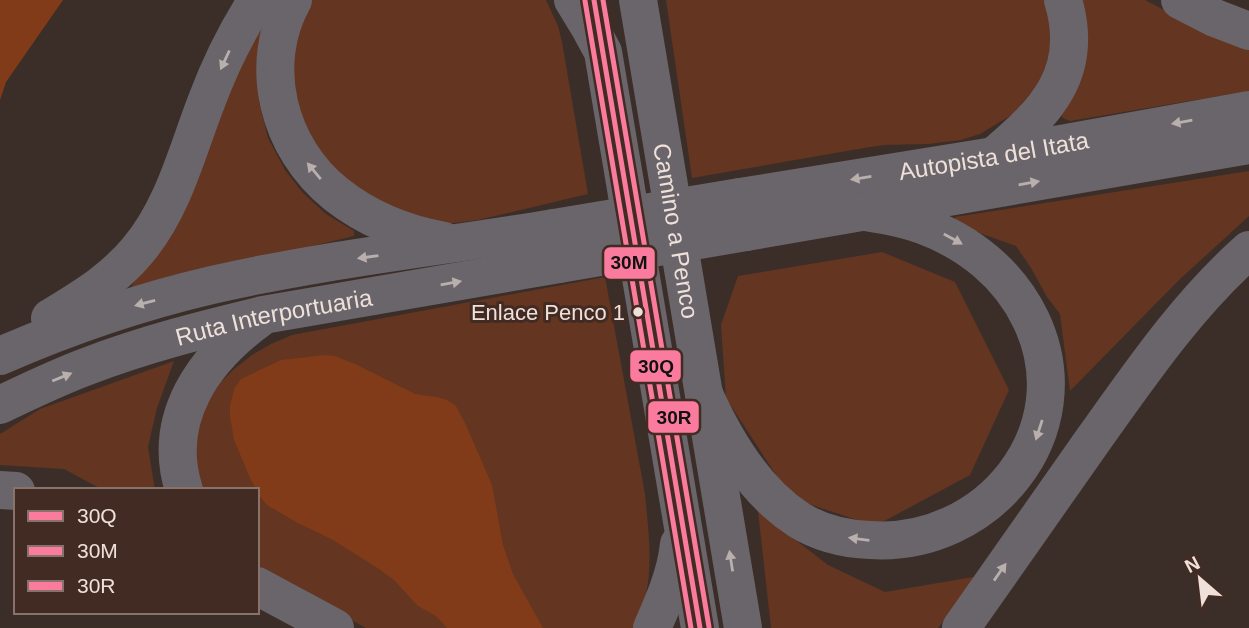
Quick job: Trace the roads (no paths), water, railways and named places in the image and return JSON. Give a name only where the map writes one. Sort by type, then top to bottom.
[{"type":"highway","points":[[0,354],[36,327],[107,282],[139,249],[172,196],[208,97],[228,52],[257,0]]},
{"type":"highway","points":[[293,0],[280,29],[275,50],[274,79],[283,118],[305,161],[334,193],[362,212],[416,234],[459,243]]},
{"type":"highway","name":"Camino a Penco","points":[[573,0],[603,52],[699,628]]},
{"type":"highway","name":"Camino a Penco","points":[[638,0],[743,628]]},
{"type":"highway","points":[[994,156],[1033,121],[1048,104],[1060,83],[1067,61],[1070,31],[1063,0]]},
{"type":"highway","points":[[1180,0],[1249,32]]},
{"type":"highway","name":"Autopista del Itata","points":[[743,215],[994,156],[1249,110]]},
{"type":"highway","name":"Autopista del Itata","points":[[743,215],[865,212],[1249,145]]},
{"type":"highway","points":[[704,394],[730,446],[766,492],[800,520],[840,536],[880,541],[924,535],[947,527],[987,503],[1016,474],[1035,440],[1044,412],[1047,385],[1042,349],[1027,311],[988,262],[967,247],[920,224],[865,212]]},
{"type":"highway","points":[[556,246],[743,215]]},
{"type":"highway","name":"Ruta Interportuaria","points":[[0,354],[140,304],[212,285],[324,263],[459,243],[556,246]]},
{"type":"highway","name":"Ruta Interportuaria","points":[[0,405],[90,365],[185,335],[556,246]]},
{"type":"highway","points":[[961,628],[1169,335],[1212,286],[1249,250]]},
{"type":"highway","points":[[184,488],[178,446],[184,410],[191,393],[212,361],[263,315]]},
{"type":"highway","points":[[652,628],[673,577],[681,522]]},
{"type":"highway","points":[[259,587],[335,628]]},
{"type":"highway","points":[[259,605],[298,628]]},
{"type":"place","name":"Enlace Penco 1","points":[[638,312]]}]
